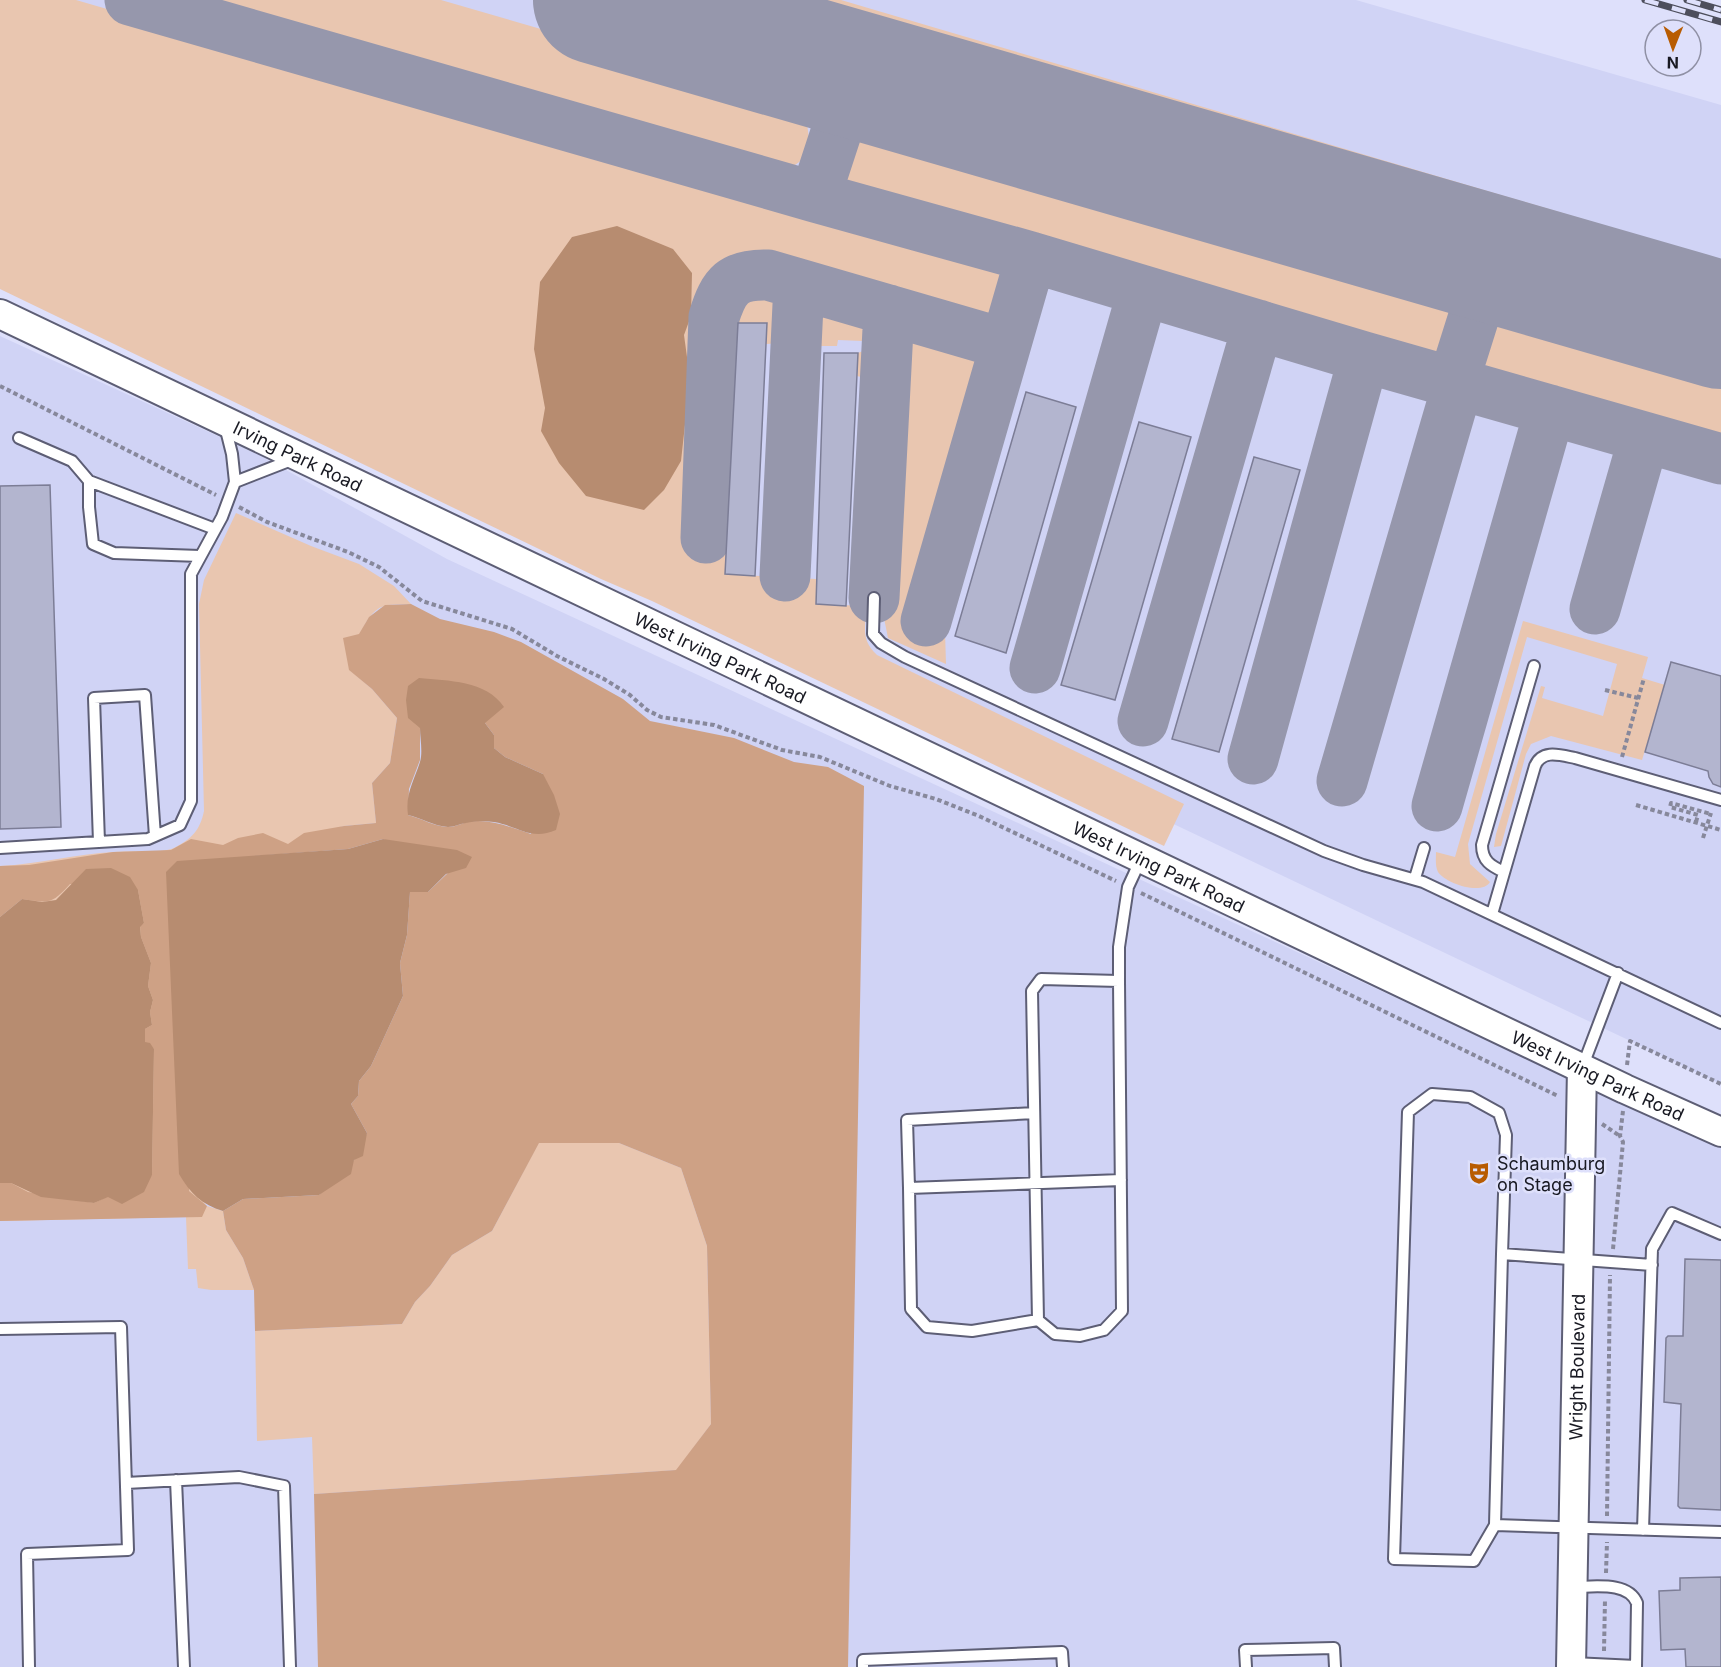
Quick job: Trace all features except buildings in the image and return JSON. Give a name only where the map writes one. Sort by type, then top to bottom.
[{"type":"main road","name":"Irving Park Road","points":[[0,314],[596,599]]},
{"type":"main road","name":"West Irving Park Road","points":[[596,599],[1721,1132]]},
{"type":"main road","name":"Wright Boulevard","points":[[1571,1665],[1582,1068]]},
{"type":"lane","points":[[0,848],[148,839],[180,825],[191,801],[191,574],[215,529],[235,482],[232,454],[223,420]]},
{"type":"lane","points":[[19,438],[72,461],[89,481],[215,529]]},
{"type":"lane","points":[[235,482],[299,457]]},
{"type":"lane","points":[[89,481],[93,544],[114,553],[200,556]]},
{"type":"lane","points":[[874,598],[873,634],[881,643],[905,657],[1324,851],[1363,865],[1415,878],[1721,1023]]},
{"type":"lane","points":[[1504,872],[1486,861],[1482,845],[1534,666]]},
{"type":"lane","points":[[99,842],[94,698],[145,695],[155,836]]},
{"type":"lane","points":[[1492,914],[1535,766],[1538,759],[1544,756],[1556,754],[1575,758],[1721,800]]},
{"type":"lane","points":[[1415,878],[1424,848]]},
{"type":"lane","points":[[1034,1113],[907,1120],[911,1309],[927,1327],[972,1331],[1038,1320],[1055,1334],[1080,1336],[1104,1330],[1122,1311],[1119,947],[1128,887],[1141,858]]},
{"type":"lane","points":[[1582,1068],[1618,973]]},
{"type":"lane","points":[[1038,1320],[1032,991],[1041,979],[1119,981]]},
{"type":"lane","points":[[1432,1094],[1470,1097],[1499,1113],[1506,1135],[1495,1525],[1474,1561],[1394,1558],[1408,1112],[1432,1094]]},
{"type":"lane","points":[[909,1188],[1121,1180]]},
{"type":"lane","points":[[1643,1530],[1652,1250],[1672,1213],[1721,1234]]},
{"type":"lane","points":[[1502,1254],[1652,1265]]},
{"type":"lane","points":[[0,1329],[121,1327],[128,1550],[27,1554],[29,1667]]},
{"type":"lane","points":[[126,1483],[239,1477],[285,1486],[290,1667]]},
{"type":"lane","points":[[176,1480],[184,1667]]},
{"type":"lane","points":[[1495,1525],[1721,1532]]},
{"type":"lane","points":[[1571,1665],[1636,1666],[1637,1604],[1634,1595],[1622,1589],[1572,1587]]},
{"type":"lane","points":[[1246,1667],[1245,1650],[1334,1648],[1335,1667]]},
{"type":"lane","points":[[862,1667],[863,1660],[1062,1652],[1063,1667]]},
{"type":"path","points":[[0,386],[267,522],[348,552],[379,567],[422,601],[512,629],[557,656],[603,678],[630,695],[647,710],[661,717],[714,724],[782,750],[820,757],[890,786],[936,799],[979,816],[1550,1091]]},
{"type":"path","points":[[1622,757],[1644,678]]},
{"type":"path","points":[[1605,690],[1638,698]]},
{"type":"path","points":[[1696,822],[1698,815],[1670,807],[1671,803],[1711,815],[1703,838]]},
{"type":"path","points":[[1636,805],[1721,830]]},
{"type":"path","points":[[1630,1041],[1721,1084]]},
{"type":"path","points":[[1604,1664],[1611,1262],[1623,1142],[1620,1136]]},
{"type":"shaded area","points":[[0,0],[1356,0],[1721,105],[1721,1084],[1064,772],[484,492]]},
{"type":"shaded area","points":[[0,0],[76,0],[988,265],[999,274],[1005,297],[997,313],[987,317],[964,316],[791,265],[762,261],[738,262],[723,271],[709,290],[690,379],[692,549],[726,553],[725,574],[816,579],[816,604],[866,606],[866,638],[877,655],[1184,804],[1164,846],[652,601],[601,579],[0,289]]},
{"type":"shaded area","points":[[196,0],[441,0],[782,99],[798,107],[804,114],[808,128],[808,147],[802,159],[791,167],[775,169]]},
{"type":"shaded area","points":[[755,0],[841,0],[1721,260],[1721,280]]},
{"type":"shaded area","points":[[886,128],[1418,283],[1439,295],[1446,303],[1453,321],[1452,331],[1440,352],[1421,354],[850,188],[845,183],[841,172],[841,154],[852,141],[860,136]]},
{"type":"shaded area","points":[[617,226],[673,249],[692,273],[691,316],[684,335],[690,379],[681,461],[664,490],[644,510],[586,496],[559,463],[541,431],[545,408],[534,349],[540,282],[572,237]]},
{"type":"shaded area","points":[[745,285],[763,285],[782,291],[787,310],[785,343],[766,344],[766,323],[738,323],[738,331],[726,331],[727,312],[733,294]]},
{"type":"shaded area","points":[[817,304],[841,307],[872,317],[878,345],[877,369],[873,375],[867,378],[857,376],[858,353],[863,351],[863,341],[838,340],[837,346],[811,346],[806,335],[805,324],[808,313]]},
{"type":"shaded area","points":[[1518,313],[1529,314],[1721,369],[1721,441],[1493,374],[1482,355],[1485,334],[1497,320]]},
{"type":"shaded area","points":[[912,329],[967,343],[977,349],[980,364],[978,381],[906,622],[945,631],[946,664],[888,638],[884,618],[896,339],[903,331]]},
{"type":"shaded area","points":[[0,336],[257,454],[447,559],[1721,1148],[1721,1667],[0,1667]]},
{"type":"shaded area","points":[[236,513],[359,564],[394,586],[411,604],[388,605],[372,614],[362,631],[350,670],[372,689],[397,718],[390,763],[372,783],[376,823],[344,826],[289,844],[166,872],[179,1174],[207,1206],[223,1211],[226,1230],[243,1258],[254,1290],[211,1290],[198,1288],[196,1269],[188,1269],[186,1217],[0,1221],[0,1183],[11,1183],[22,899],[0,917],[0,866],[100,853],[168,850],[186,841],[197,829],[204,811],[199,604],[204,580]]},
{"type":"shaded area","points":[[411,604],[440,619],[494,632],[521,642],[623,699],[650,721],[734,738],[794,762],[828,767],[864,786],[848,1667],[318,1667],[314,1494],[676,1470],[711,1424],[707,1246],[681,1168],[619,1143],[539,1143],[492,1231],[452,1255],[430,1286],[415,1302],[402,1324],[255,1331],[254,1290],[243,1258],[226,1230],[223,1211],[243,1199],[319,1195],[354,1160],[367,1133],[351,1104],[358,1096],[359,1081],[371,1066],[403,996],[400,963],[407,935],[410,891],[428,892],[451,870],[383,839],[348,849],[255,856],[189,1191],[207,1206],[202,1217],[0,1221],[0,1183],[11,1183],[28,1192],[94,1203],[152,1175],[154,1049],[145,1043],[145,1029],[152,1025],[150,1012],[153,1000],[148,986],[151,963],[141,937],[140,926],[144,923],[138,890],[70,884],[49,901],[22,899],[0,917],[0,866],[29,865],[113,852],[171,850],[191,839],[223,845],[238,838],[263,833],[288,844],[304,833],[376,823],[372,783],[390,763],[397,718],[372,689],[349,670],[343,638],[359,634],[369,617],[385,605]],"holes":[[[485,723],[494,735],[494,748],[505,757],[543,774],[531,834],[483,821],[443,827],[408,815],[409,789],[420,760],[420,728]]]},
{"type":"shaded area","points":[[1523,621],[1648,657],[1642,678],[1665,685],[1642,760],[1551,736],[1531,744],[1526,754],[1501,846],[1494,847],[1541,686],[1545,687],[1542,698],[1603,716],[1617,664],[1527,637],[1468,844],[1470,864],[1490,882],[1486,886],[1472,888],[1455,884],[1438,872],[1436,852],[1455,857]]},
{"type":"shaded area","points":[[419,678],[466,684],[477,687],[496,698],[504,707],[485,723],[494,735],[494,748],[505,757],[543,774],[554,795],[560,814],[556,830],[539,834],[484,821],[448,827],[408,815],[409,794],[420,762],[421,749],[420,728],[408,718],[406,700],[408,686]]},
{"type":"shaded area","points":[[383,839],[457,850],[472,857],[466,868],[446,874],[428,892],[410,892],[407,935],[400,963],[403,996],[371,1066],[359,1081],[358,1096],[351,1104],[367,1133],[363,1156],[354,1160],[351,1174],[319,1195],[243,1199],[223,1211],[209,1205],[192,1192],[179,1174],[166,872],[177,861],[348,849]]},
{"type":"shaded area","points":[[111,868],[130,877],[138,890],[144,923],[140,927],[141,937],[151,963],[148,986],[153,1000],[150,1012],[152,1025],[145,1029],[145,1042],[150,1043],[154,1049],[152,1175],[144,1192],[122,1204],[108,1197],[94,1203],[41,1197],[11,1183],[0,1183],[0,917],[22,899],[42,902],[56,900],[86,869]]},
{"type":"shaded area","points":[[539,1142],[619,1143],[681,1168],[707,1246],[711,1424],[677,1470],[314,1494],[312,1437],[257,1441],[255,1331],[402,1324],[415,1302],[430,1286],[452,1255],[492,1231]]},
{"type":"taxiway","points":[[130,0],[1031,257],[1364,357],[1721,459]]},
{"type":"taxiway","points":[[815,197],[855,75]]},
{"type":"taxiway","points":[[926,621],[1031,257]]},
{"type":"taxiway","points":[[1453,383],[1492,259]]},
{"type":"taxiway","points":[[706,538],[714,317],[726,289],[738,279],[768,275],[1005,344]]},
{"type":"taxiway","points":[[785,576],[799,284]]},
{"type":"taxiway","points":[[1035,668],[1143,291]]},
{"type":"taxiway","points":[[874,598],[889,310]]},
{"type":"taxiway","points":[[1143,721],[1258,325]]},
{"type":"taxiway","points":[[1253,759],[1364,357]]},
{"type":"taxiway","points":[[1342,781],[1458,384]]},
{"type":"taxiway","points":[[1437,806],[1550,410]]},
{"type":"taxiway","points":[[1595,609],[1644,438]]},
{"type":"runway","points":[[597,0],[1721,325]]},
{"type":"railway","points":[[1645,0],[1721,22]]},
{"type":"railway","points":[[1687,0],[1721,10]]},
{"type":"place","name":"Schaumburg on Stage","points":[[1479,1173]]}]
